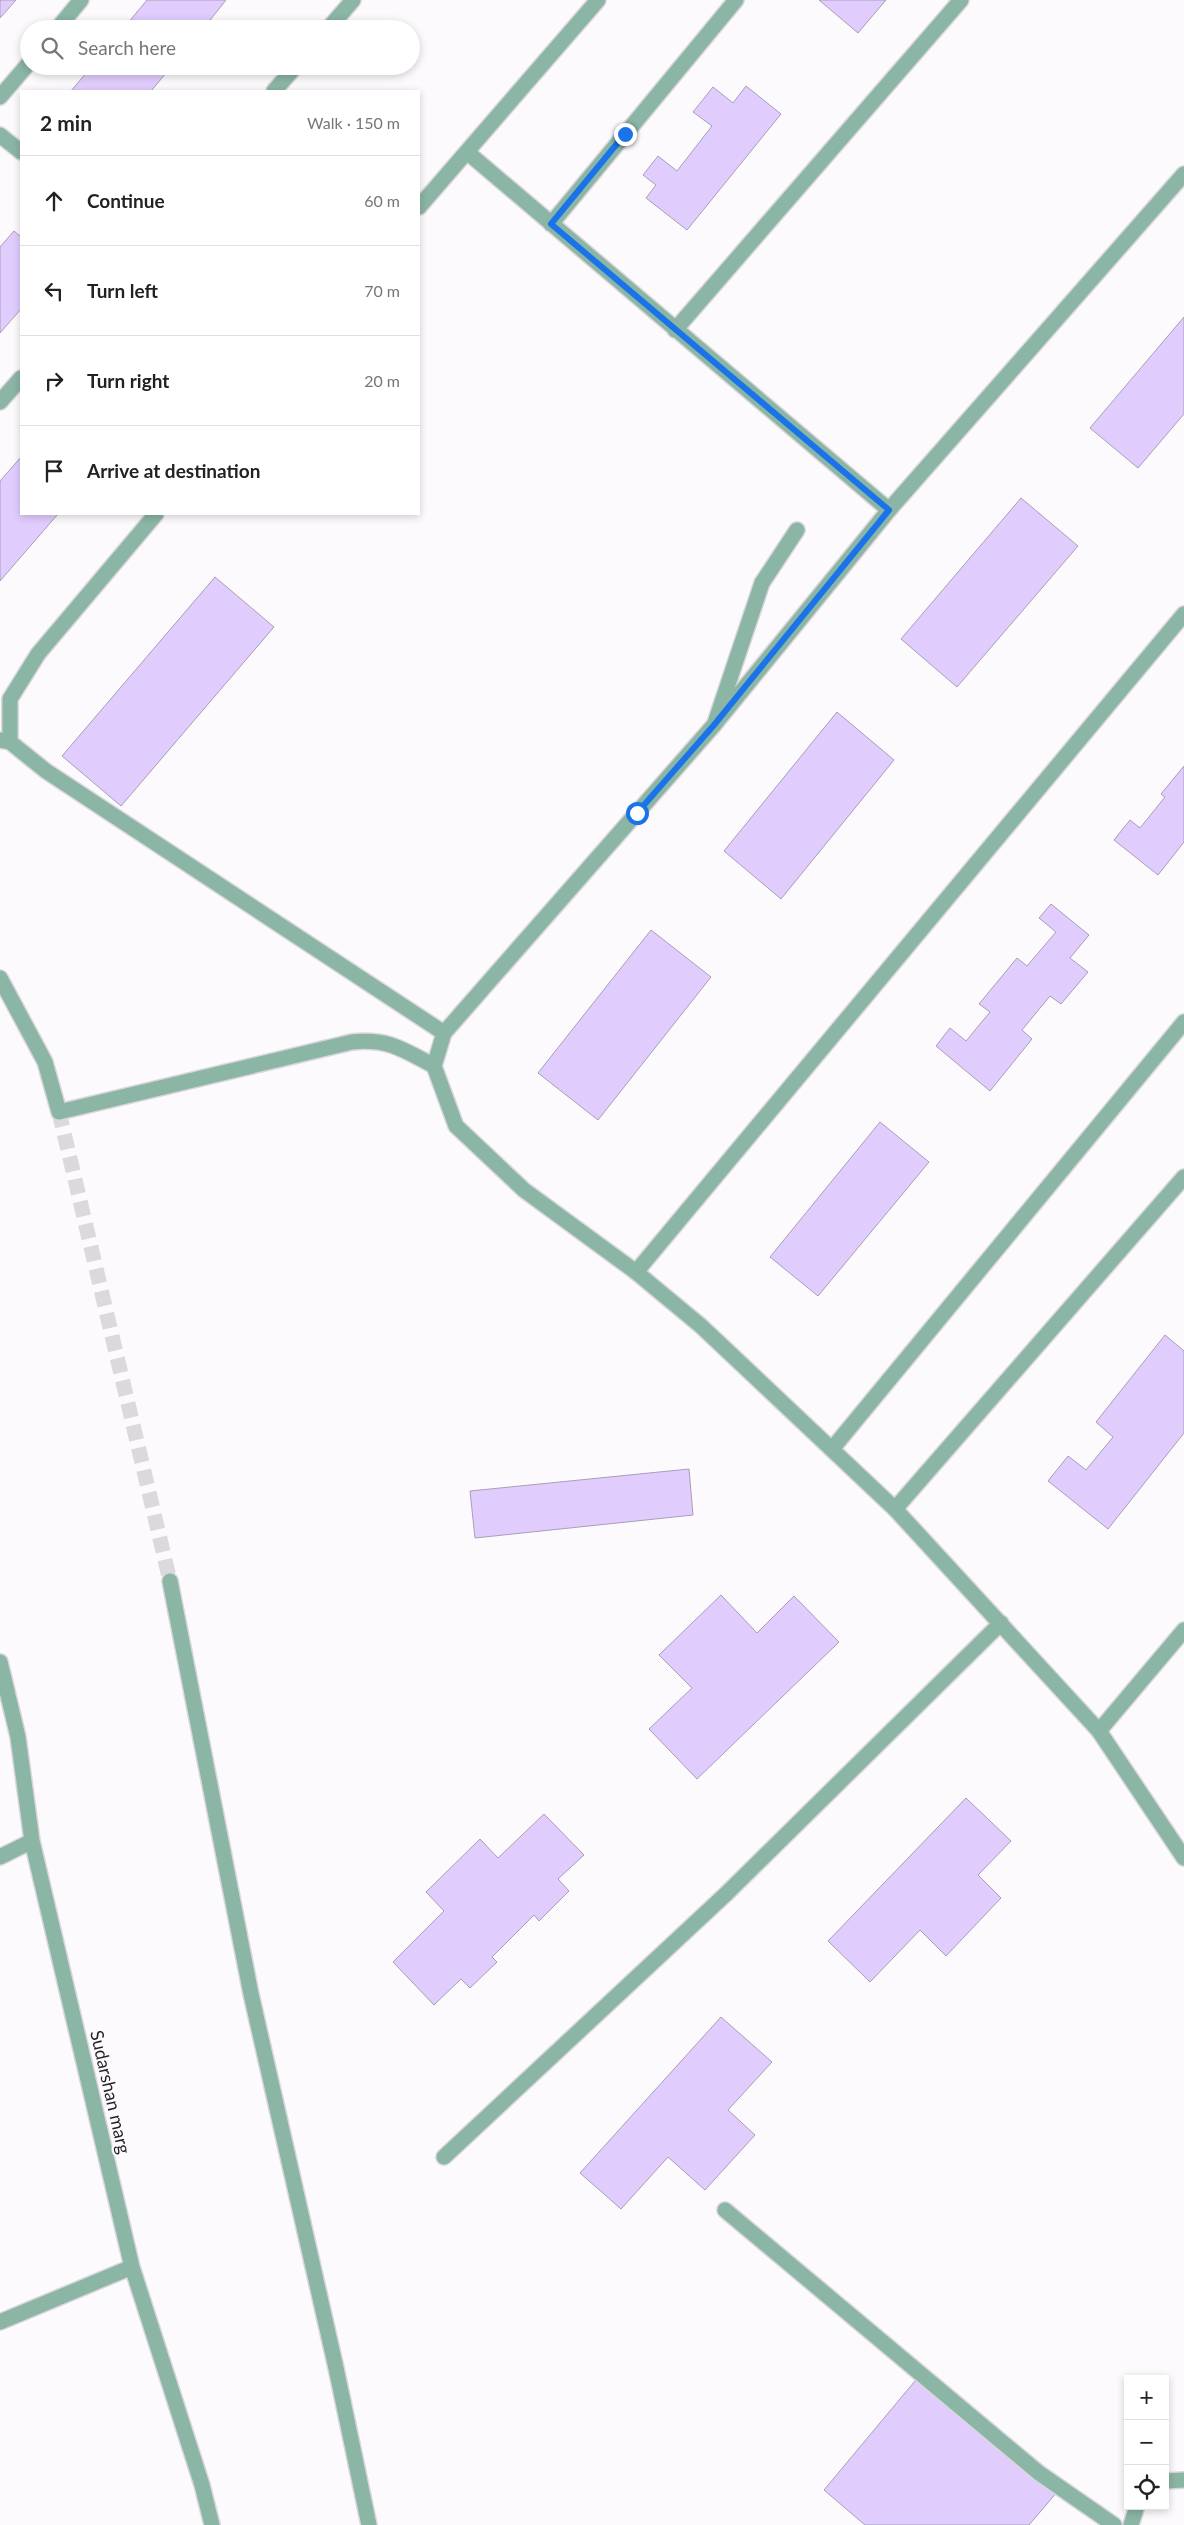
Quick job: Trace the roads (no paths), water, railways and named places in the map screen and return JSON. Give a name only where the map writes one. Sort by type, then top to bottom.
[{"type":"street","points":[[64,20],[81,0]]},
{"type":"street","points":[[336,20],[353,0]]},
{"type":"street","points":[[420,206],[598,0]]},
{"type":"street","points":[[551,224],[736,0]]},
{"type":"street","points":[[675,330],[961,0]]},
{"type":"street","points":[[0,97],[20,74]]},
{"type":"street","points":[[275,90],[288,75]]},
{"type":"street","points":[[0,135],[20,151]]},
{"type":"street","points":[[467,152],[889,510]]},
{"type":"street","points":[[1184,174],[889,510],[714,725],[444,1033],[434,1066],[456,1126],[524,1190],[636,1272],[701,1326],[895,1510],[1099,1731],[1184,1858]]},
{"type":"street","points":[[0,402],[20,379]]},
{"type":"street","points":[[155,515],[38,654],[10,699],[5,741],[46,771],[444,1033]]},
{"type":"street","points":[[714,725],[762,583],[797,530]]},
{"type":"street","points":[[636,1272],[1184,614]]},
{"type":"street","points":[[0,978],[45,1062],[58,1112],[352,1042],[374,1040],[399,1047],[434,1066]]},
{"type":"street","points":[[832,1449],[1184,1022]]},
{"type":"street","points":[[895,1510],[1184,1177]]},
{"type":"street","points":[[170,1581],[251,1994],[336,2368],[369,2525]]},
{"type":"street","points":[[444,2157],[726,1894],[1001,1623]]},
{"type":"street","points":[[1099,1731],[1184,1630]]},
{"type":"street","name":"Sudarshan marg","points":[[0,1662],[18,1737],[32,1841],[132,2267],[202,2485],[212,2525]]},
{"type":"street","points":[[0,1857],[32,1841]]},
{"type":"street","points":[[725,2210],[1039,2473],[1114,2525]]},
{"type":"street","points":[[0,2322],[132,2267]]},
{"type":"street","points":[[1169,2481],[1184,2480]]},
{"type":"street","points":[[1131,2525],[1136,2510]]},
{"type":"tunnel","points":[[59,1112],[170,1581]]}]
